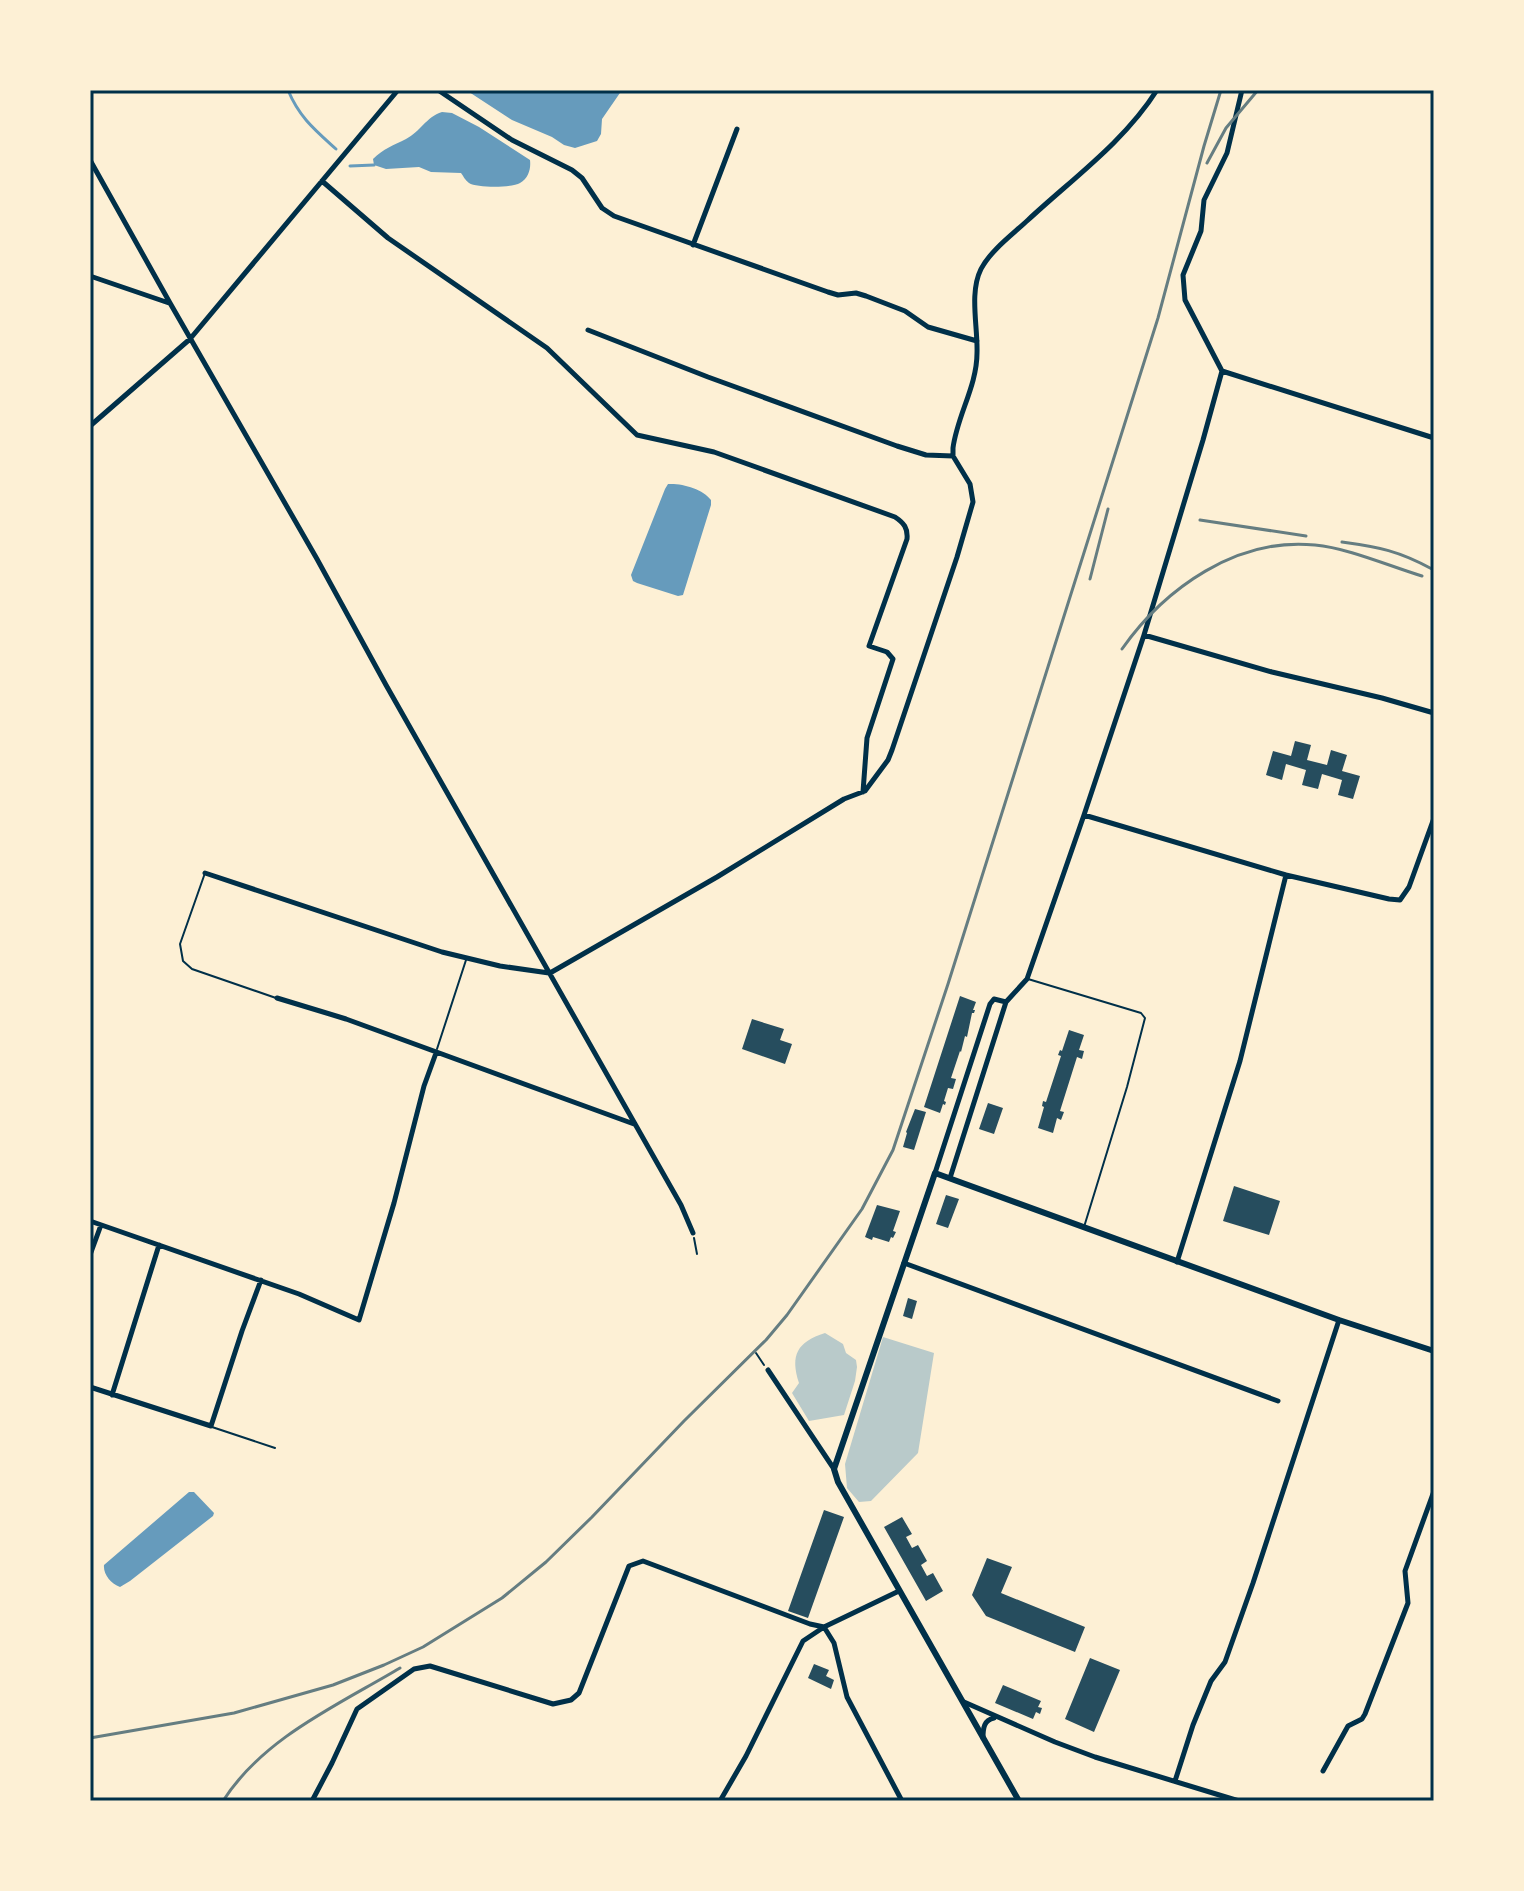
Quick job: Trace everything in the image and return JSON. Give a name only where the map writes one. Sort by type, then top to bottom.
[{"type":"street","points":[[90,426],[190,339],[398,90]]},
{"type":"street","points":[[438,90],[512,140],[572,170],[582,178],[602,208],[614,216],[828,292],[866,296],[905,311],[928,327],[977,341]]},
{"type":"street","points":[[205,873],[466,959],[550,973],[717,877],[844,799],[863,793],[890,755],[971,509],[973,497],[970,484],[953,456],[953,443],[975,371],[977,285],[983,265],[1136,119],[1157,90]]},
{"type":"street","points":[[950,1178],[1006,1002],[1027,979],[1084,815],[1144,635],[1222,371],[1185,300],[1183,275],[1201,231],[1204,200],[1227,153],[1242,90]]},
{"type":"street","points":[[693,245],[737,129]]},
{"type":"street","points":[[90,160],[681,1205],[693,1233]]},
{"type":"street","points":[[322,181],[388,238],[547,348],[637,435],[714,452],[902,522],[907,539],[869,646],[887,652],[893,659],[867,738],[863,793]]},
{"type":"street","points":[[90,276],[170,303]]},
{"type":"street","points":[[588,330],[897,446],[926,455],[953,456]]},
{"type":"street","points":[[1222,371],[1434,438]]},
{"type":"street","points":[[1144,635],[1272,672],[1434,713]]},
{"type":"street","points":[[1084,815],[1286,875],[1400,900],[1409,887],[1434,818]]},
{"type":"street","points":[[1177,1262],[1240,1061],[1286,875]]},
{"type":"street","points":[[277,998],[346,1019],[634,1124]]},
{"type":"street","points":[[834,1469],[990,1004],[994,999],[1006,1002]]},
{"type":"street","points":[[90,1221],[261,1280],[359,1320],[436,1053]]},
{"type":"street","points":[[935,1173],[1339,1320],[1434,1351]]},
{"type":"street","points":[[90,1255],[101,1225]]},
{"type":"street","points":[[112,1395],[159,1245]]},
{"type":"street","points":[[904,1263],[1278,1401]]},
{"type":"street","points":[[90,1387],[211,1426],[261,1280]]},
{"type":"street","points":[[1175,1781],[1211,1681],[1225,1662],[1339,1320]]},
{"type":"street","points":[[768,1370],[834,1469],[838,1482],[1019,1801]]},
{"type":"street","points":[[1323,1771],[1348,1726],[1365,1714],[1381,1674],[1408,1603],[1405,1571],[1434,1491]]},
{"type":"street","points":[[312,1801],[357,1709],[414,1669],[430,1666],[553,1704],[571,1700],[579,1693],[629,1566],[643,1561],[824,1627],[834,1643],[847,1697],[902,1801]]},
{"type":"street","points":[[720,1801],[746,1756],[801,1643],[824,1627],[899,1591]]},
{"type":"street","points":[[964,1702],[1095,1757],[1239,1801]]},
{"type":"street","points":[[983,1738],[986,1722],[999,1718]]},
{"type":"lane","points":[[205,873],[180,944],[183,961],[192,969],[277,998]]},
{"type":"lane","points":[[436,1053],[466,959]]},
{"type":"lane","points":[[1027,979],[1141,1013],[1145,1018],[1084,1227]]},
{"type":"lane","points":[[211,1426],[275,1448]]},
{"type":"path","points":[[693,1233],[697,1254]]},
{"type":"path","points":[[756,1353],[768,1370]]},
{"type":"shaded area","points":[[825,1333],[843,1344],[846,1353],[856,1360],[855,1381],[844,1415],[809,1421],[792,1393],[799,1383],[796,1357],[802,1345]]},
{"type":"shaded area","points":[[883,1337],[934,1353],[918,1453],[871,1501],[859,1502],[847,1488],[845,1464]]},
{"type":"water","points":[[466,90],[622,90],[602,119],[597,141],[575,148],[512,120]]},
{"type":"water","points":[[442,112],[452,113],[479,127],[530,160],[526,178],[516,185],[487,187],[469,183],[461,173],[431,172],[419,167],[386,169],[374,165],[373,159]]},
{"type":"water","points":[[668,484],[692,488],[711,500],[683,595],[678,596],[637,583],[631,575]]},
{"type":"water","points":[[189,1492],[194,1492],[214,1513],[213,1516],[130,1581],[120,1587],[114,1584],[106,1575],[104,1565]]},
{"type":"building","points":[[1295,741],[1311,745],[1307,760],[1327,765],[1331,750],[1347,755],[1342,771],[1360,776],[1353,799],[1338,795],[1342,780],[1322,774],[1318,789],[1302,785],[1306,770],[1286,764],[1282,780],[1266,775],[1273,751],[1291,756]]},
{"type":"building","points":[[960,996],[976,1002],[975,1010],[951,1078],[956,1079],[953,1089],[948,1088],[940,1113],[924,1107]]},
{"type":"building","points":[[752,1019],[784,1029],[780,1040],[792,1044],[785,1064],[742,1049]]},
{"type":"building","points":[[1069,1030],[1084,1035],[1079,1050],[1084,1051],[1082,1059],[1077,1057],[1060,1111],[1064,1112],[1061,1120],[1057,1118],[1053,1133],[1038,1128],[1043,1101],[1046,1102],[1061,1056],[1058,1055]]},
{"type":"building","points":[[988,1103],[1003,1108],[994,1134],[979,1129]]},
{"type":"building","points":[[915,1109],[926,1112],[914,1150],[903,1147]]},
{"type":"building","points":[[1234,1186],[1280,1201],[1269,1235],[1223,1221]]},
{"type":"building","points":[[946,1195],[959,1199],[948,1228],[936,1224]]},
{"type":"building","points":[[877,1205],[900,1211],[893,1231],[896,1232],[889,1242],[865,1237]]},
{"type":"building","points":[[908,1298],[917,1301],[912,1319],[903,1316]]},
{"type":"building","points":[[824,1510],[844,1517],[808,1618],[788,1611]]},
{"type":"building","points":[[902,1517],[912,1534],[906,1537],[912,1548],[918,1545],[927,1561],[921,1565],[927,1576],[933,1573],[943,1591],[926,1601],[884,1527]]},
{"type":"building","points":[[987,1558],[1012,1567],[1001,1593],[1085,1627],[1075,1652],[986,1616],[972,1595]]},
{"type":"building","points":[[1090,1658],[1120,1670],[1094,1732],[1065,1719]]},
{"type":"building","points":[[814,1664],[829,1670],[826,1676],[834,1680],[831,1689],[808,1678]]},
{"type":"building","points":[[1003,1685],[1041,1701],[1038,1707],[1042,1708],[1040,1714],[1036,1712],[1033,1719],[995,1703]]},
{"type":"waterway","points":[[288,90],[302,116],[336,149]]},
{"type":"waterway","points":[[350,166],[374,165]]},
{"type":"railway","points":[[90,1738],[234,1713],[333,1685],[423,1647],[502,1598],[546,1562],[766,1340],[862,1209],[893,1150],[948,984],[1158,318],[1221,90]]},
{"type":"railway","points":[[1207,163],[1226,128],[1258,90]]},
{"type":"railway","points":[[1090,579],[1108,509]]},
{"type":"railway","points":[[1200,520],[1306,536]]},
{"type":"railway","points":[[1342,542],[1388,551],[1432,569]]},
{"type":"railway","points":[[1122,649],[1139,627],[1181,587],[1231,558],[1258,549],[1286,545],[1328,547],[1422,576]]},
{"type":"railway","points":[[223,1801],[240,1779],[280,1741],[400,1668]]}]
